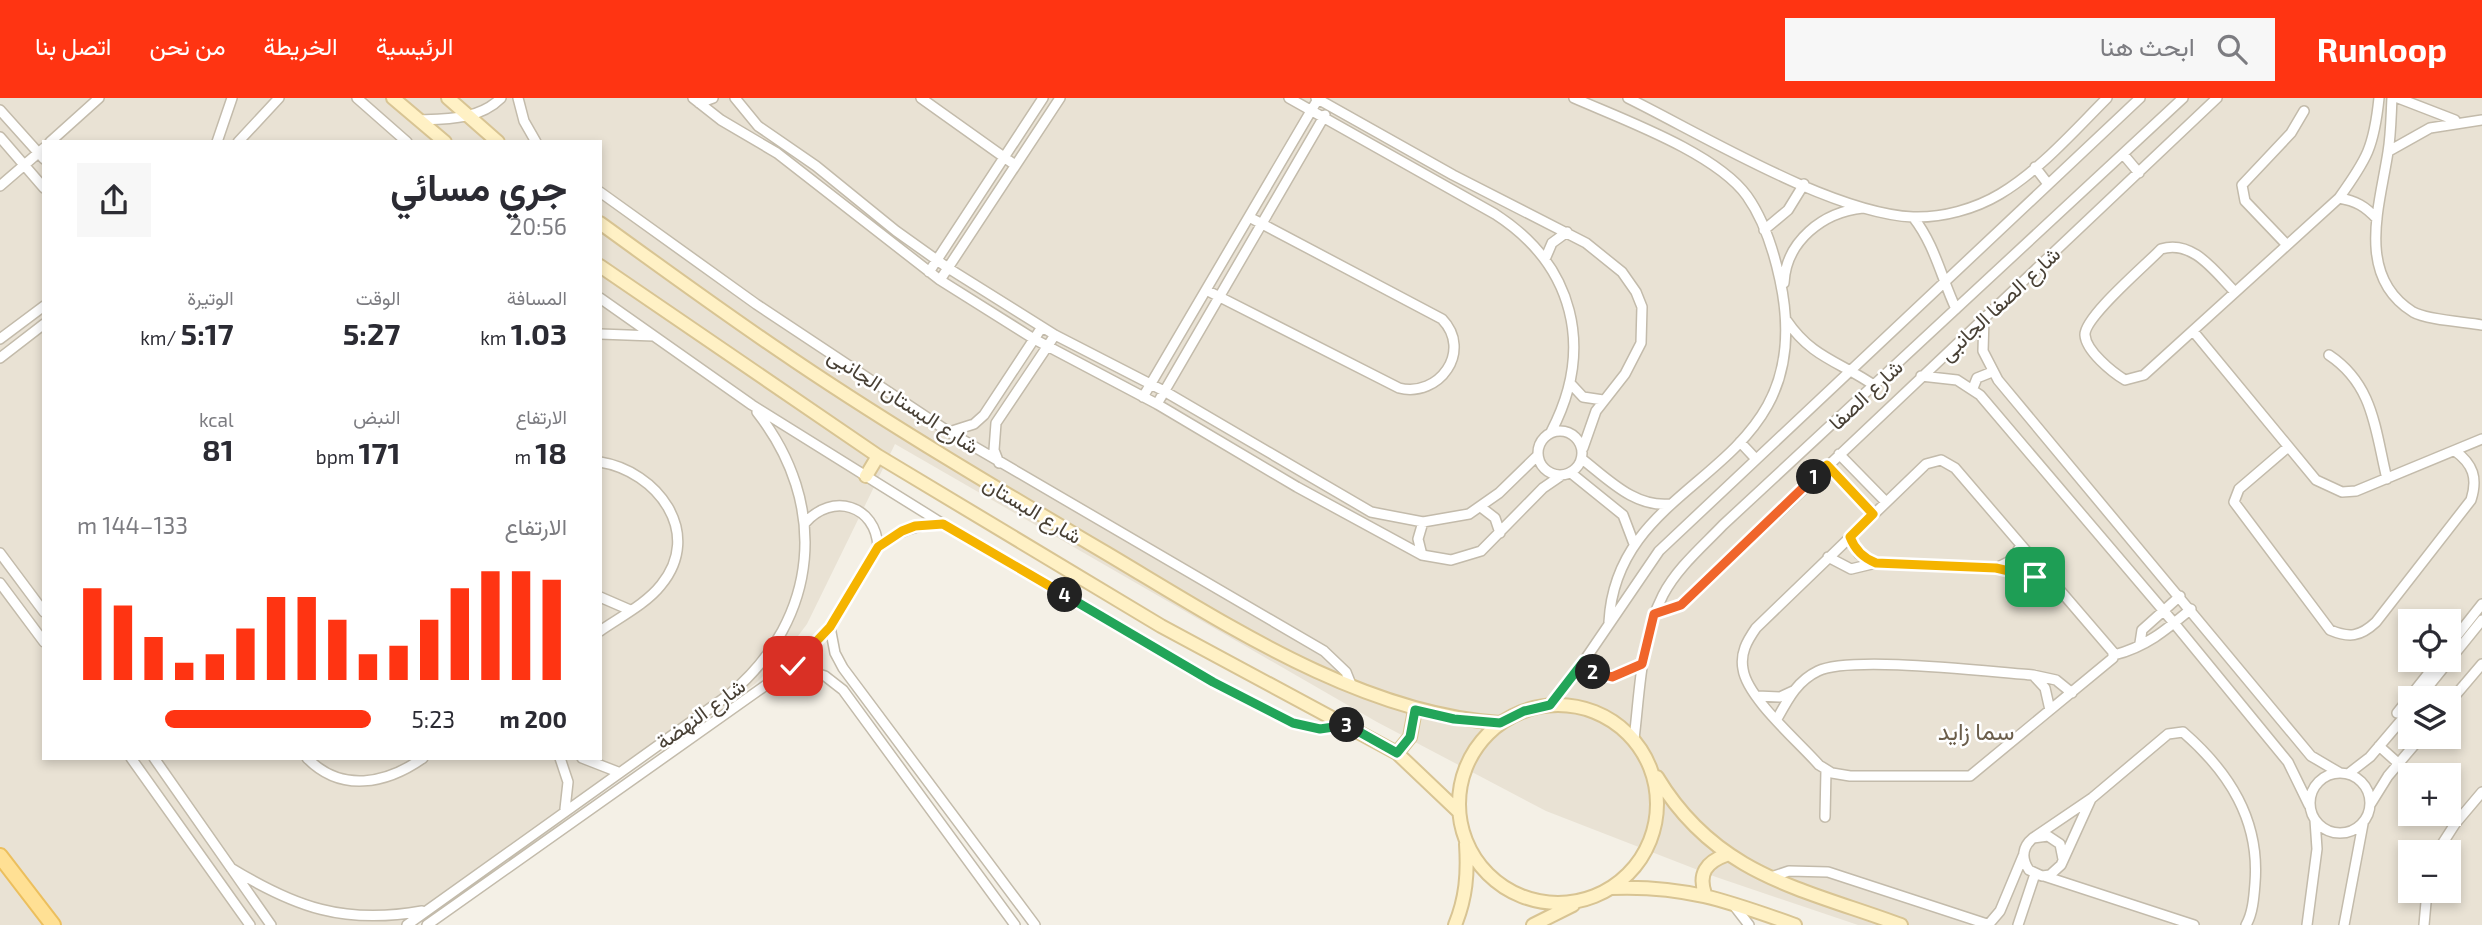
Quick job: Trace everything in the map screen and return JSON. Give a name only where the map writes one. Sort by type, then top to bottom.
[{"type":"main road","points":[[0,856],[53,925]]},
{"type":"street","points":[[52,140],[99,98]]},
{"type":"street","points":[[218,140],[232,98]]},
{"type":"street","points":[[240,140],[279,98]]},
{"type":"street","points":[[357,98],[405,140]]},
{"type":"street","points":[[393,98],[442,140]]},
{"type":"street","points":[[448,98],[496,140]]},
{"type":"street","points":[[418,120],[468,116],[489,108],[501,98]]},
{"type":"street","points":[[518,98],[524,121],[535,140]]},
{"type":"street","points":[[696,100],[713,98]]},
{"type":"street","points":[[735,98],[758,126],[948,268],[1055,335],[1164,391],[1371,512],[1423,522],[1454,519],[1482,508],[1538,455]]},
{"type":"street","points":[[921,98],[1015,165]]},
{"type":"street","points":[[929,272],[1043,98]]},
{"type":"street","points":[[1289,98],[1495,214],[1512,225],[1546,257],[1568,309],[1573,346],[1570,383],[1551,432],[1539,446],[1538,455],[1546,470],[1566,474],[1623,515],[1634,544]]},
{"type":"street","points":[[1574,98],[1638,126],[1721,170],[1747,197],[1764,230],[1783,294],[1786,320],[1785,359],[1781,379],[1764,415],[1740,442],[1634,544],[1615,583],[1609,626]]},
{"type":"street","points":[[1628,98],[1804,184],[1868,208],[1913,217],[1955,212],[1978,205],[2008,189],[2035,167],[2098,103],[2107,98]]},
{"type":"street","name":"شارع الصفا","points":[[1550,705],[1660,551],[1755,458],[2140,98]]},
{"type":"street","name":"شارع الصفا","points":[[1634,739],[1642,664],[1654,614],[1676,574],[2183,98]]},
{"type":"street","name":"شارع الصفا الجانبى","points":[[1654,614],[1681,605],[2217,98]]},
{"type":"street","points":[[2235,292],[2193,251],[2172,246],[2161,249],[2092,318],[2085,336],[2088,345],[2116,375],[2125,380],[2135,380],[2144,375],[2339,198],[2360,169],[2375,137],[2379,98]]},
{"type":"street","points":[[2392,98],[2389,151],[2374,241],[2377,262],[2385,282],[2398,299],[2415,313],[2482,325]]},
{"type":"street","points":[[2398,98],[2460,121]]},
{"type":"street","points":[[940,280],[1056,99]]},
{"type":"street","points":[[696,100],[777,153],[940,280],[1034,339],[1047,347],[1143,397],[1157,404],[1422,555],[1451,560],[1471,556],[1500,533],[1543,488],[1566,474],[1582,459],[1590,423],[1603,400],[1625,374],[1641,343],[1642,307],[1636,292],[1622,272],[1605,256],[1317,99],[1143,397]]},
{"type":"street","points":[[1157,404],[1330,107]]},
{"type":"street","points":[[0,110],[42,153],[0,186]]},
{"type":"street","points":[[2287,245],[2245,201],[2242,185],[2291,133],[2304,111]]},
{"type":"street","points":[[2389,151],[2430,128],[2460,121],[2482,120]]},
{"type":"street","points":[[0,137],[42,186]]},
{"type":"street","points":[[2123,155],[2138,173]]},
{"type":"street","points":[[2035,167],[2049,184]]},
{"type":"street","points":[[1764,230],[1788,210],[1804,184]]},
{"type":"street","name":"شارع البستان الجانبى","points":[[602,193],[756,304],[949,432],[1324,650],[1346,672],[1352,687]]},
{"type":"street","points":[[2339,198],[2354,200],[2367,208],[2377,219]]},
{"type":"street","points":[[1783,294],[1789,261],[1807,233],[1835,214],[1868,208]]},
{"type":"street","points":[[1206,290],[1399,388],[1422,389],[1434,384],[1451,364],[1453,338],[1442,319],[1249,217]]},
{"type":"street","points":[[1913,217],[1933,247],[1943,281],[1956,309]]},
{"type":"street","name":"شارع البستان","points":[[602,224],[744,327],[938,453],[1214,615],[1352,687],[1415,710],[1454,719],[1500,723]]},
{"type":"street","points":[[1546,257],[1552,243],[1567,233]]},
{"type":"street","name":"شارع البستان","points":[[602,267],[878,456],[1171,632],[1397,753],[1458,811]]},
{"type":"street","points":[[602,299],[752,405],[943,524],[1213,682],[1293,723],[1320,729],[1345,724]]},
{"type":"street","points":[[0,339],[42,308]]},
{"type":"street","points":[[1984,316],[1983,351],[1992,372],[2311,756],[2364,786],[2370,805]]},
{"type":"street","points":[[1786,320],[1813,352],[1831,363],[1851,369],[1875,386]]},
{"type":"street","points":[[0,358],[42,326]]},
{"type":"street","points":[[949,432],[974,424],[984,415],[1042,327]]},
{"type":"street","points":[[2193,331],[2316,480],[2328,488],[2356,491],[2482,439]]},
{"type":"street","points":[[602,334],[656,336]]},
{"type":"street","points":[[999,463],[994,450],[996,423],[1055,335]]},
{"type":"street","points":[[2329,355],[2345,366],[2367,397],[2387,479]]},
{"type":"street","points":[[1973,388],[1977,378],[1992,372]]},
{"type":"street","points":[[1921,376],[1948,377],[1973,388],[2175,623],[2288,762],[2315,820],[2317,849],[2307,925]]},
{"type":"street","points":[[1570,383],[1583,397],[1603,400]]},
{"type":"street","name":"شارع النهضة","points":[[407,925],[712,706],[754,672],[785,628],[800,588],[805,523],[797,486],[783,452],[752,405]]},
{"type":"street","points":[[1551,432],[1567,431],[1579,440],[1583,448]]},
{"type":"street","points":[[1740,442],[1755,458]]},
{"type":"street","points":[[2288,447],[2239,489],[2234,502],[2330,630],[2346,637],[2363,634],[2376,622],[2471,500],[2475,486],[2474,472],[2466,459],[2455,451]]},
{"type":"street","points":[[1839,454],[1886,502]]},
{"type":"street","points":[[866,476],[878,456]]},
{"type":"street","points":[[1582,459],[1637,500],[1660,505],[1673,504]]},
{"type":"street","points":[[2114,655],[1955,468],[1941,460],[1926,464],[1828,557],[1747,640],[1743,670],[1757,696],[1826,770],[1850,776],[1970,776],[2114,655],[2140,643],[2150,643],[2191,609]]},
{"type":"street","points":[[602,462],[622,467],[646,480],[665,501],[676,524],[677,546],[668,575],[652,595],[602,630]]},
{"type":"street","points":[[1827,465],[1873,514]]},
{"type":"street","points":[[805,523],[822,508],[846,505],[857,509],[874,524],[878,547]]},
{"type":"street","points":[[1482,508],[1495,517],[1500,533]]},
{"type":"street","points":[[1422,555],[1418,539],[1423,522]]},
{"type":"street","name":"شارع النهضة","points":[[426,925],[793,666],[830,627],[878,547],[902,531],[943,524]]},
{"type":"street","points":[[1850,537],[1859,554],[1876,563]]},
{"type":"street","points":[[1996,568],[2012,560],[2021,545]]},
{"type":"street","points":[[0,553],[42,609]]},
{"type":"street","points":[[1828,557],[1851,569],[1876,563],[1996,568],[2022,575],[2048,577]]},
{"type":"street","points":[[0,583],[42,639]]},
{"type":"street","points":[[2140,643],[2142,631],[2180,596]]},
{"type":"street","points":[[602,598],[630,610]]},
{"type":"street","points":[[2461,631],[2482,604]]},
{"type":"street","points":[[2429,686],[2482,621]]},
{"type":"street","points":[[830,627],[832,645],[843,668],[1035,925]]},
{"type":"street","points":[[1584,661],[1595,674],[1604,677],[1622,674],[1642,664]]},
{"type":"street","points":[[2461,689],[2482,664]]},
{"type":"street","points":[[1757,696],[1780,696],[1793,691],[1820,670],[1836,665],[2033,675],[2056,680],[2071,692]]},
{"type":"street","points":[[793,666],[825,676],[843,690],[1015,925]]},
{"type":"street","points":[[825,676],[832,668],[843,668]]},
{"type":"street","points":[[2033,675],[2045,688],[2050,710]]},
{"type":"street","points":[[1777,719],[1793,691]]},
{"type":"street","points":[[1455,925],[1465,892],[1465,841],[1458,811],[1462,777],[1476,747],[1500,723],[1524,711],[1550,705],[1581,708],[1600,715],[1634,739],[1688,822],[1726,855],[1771,877],[1901,925]]},
{"type":"street","points":[[712,706],[720,718]]},
{"type":"street","points":[[1397,753],[1410,737],[1415,710]]},
{"type":"street","points":[[2309,805],[2317,782],[2344,773],[2379,746],[2398,724]]},
{"type":"street","points":[[1771,877],[1789,871],[1828,872],[1989,925],[2000,911],[2024,849],[2034,838],[2092,798],[2168,734],[2183,732],[2210,755],[2243,804],[2252,832],[2257,862],[2255,891],[2246,925]]},
{"type":"street","points":[[2379,746],[2398,763]]},
{"type":"street","points":[[2344,925],[2355,852],[2364,820],[2370,805],[2410,749]]},
{"type":"street","points":[[133,760],[250,925]]},
{"type":"street","points":[[157,760],[271,925]]},
{"type":"street","points":[[309,760],[324,773],[355,781],[390,777],[420,760]]},
{"type":"street","points":[[561,760],[569,782],[565,809]]},
{"type":"street","points":[[585,760],[595,766],[618,772]]},
{"type":"street","points":[[1533,925],[1611,888],[1632,870],[1656,820],[1657,793],[1650,766]]},
{"type":"street","points":[[149,780],[163,770]]},
{"type":"street","points":[[1825,817],[1826,770]]},
{"type":"street","points":[[2445,840],[2482,792]]},
{"type":"street","points":[[2039,875],[2056,871],[2092,798]]},
{"type":"street","points":[[2315,820],[2330,831],[2340,833],[2358,827],[2364,820]]},
{"type":"street","points":[[2034,838],[2048,836],[2055,839],[2063,851],[2063,859]]},
{"type":"street","points":[[1465,841],[1481,867],[1504,888],[1524,896],[1564,903],[1594,896]]},
{"type":"street","points":[[522,845],[528,854]]},
{"type":"street","points":[[1705,894],[1701,883],[1704,870],[1713,859],[1726,855]]},
{"type":"street","points":[[2023,856],[2025,864],[2039,875],[2194,925]]},
{"type":"street","points":[[231,867],[290,903],[333,916],[382,918],[430,909]]},
{"type":"street","points":[[2018,925],[2039,875]]},
{"type":"street","points":[[1611,888],[1648,886],[1705,894],[1795,925]]},
{"type":"street","points":[[1003,908],[1016,899]]},
{"type":"street","points":[[1731,902],[1749,925]]},
{"type":"street","points":[[2424,925],[2426,903]]},
{"type":"shaded area","points":[[0,98],[2482,98],[2482,925],[1858,925],[1716,877],[1546,811],[1377,722],[895,444],[807,624],[783,656],[755,684],[408,925],[0,925]]},
{"type":"district","name":"سما زايد","points":[[1976,730]]},
{"type":"route","points":[[793,666],[830,627],[878,547],[902,531],[929,524],[943,524],[1213,682],[1293,723],[1320,729],[1345,724],[1397,753],[1410,737],[1415,710],[1454,719],[1500,723],[1524,711],[1550,705],[1584,661],[1595,674],[1604,677],[1622,674],[1642,664],[1654,614],[1673,610],[1681,605],[1827,465],[1873,514],[1850,537],[1859,554],[1867,559],[1876,563],[1996,568],[2035,577]]}]
